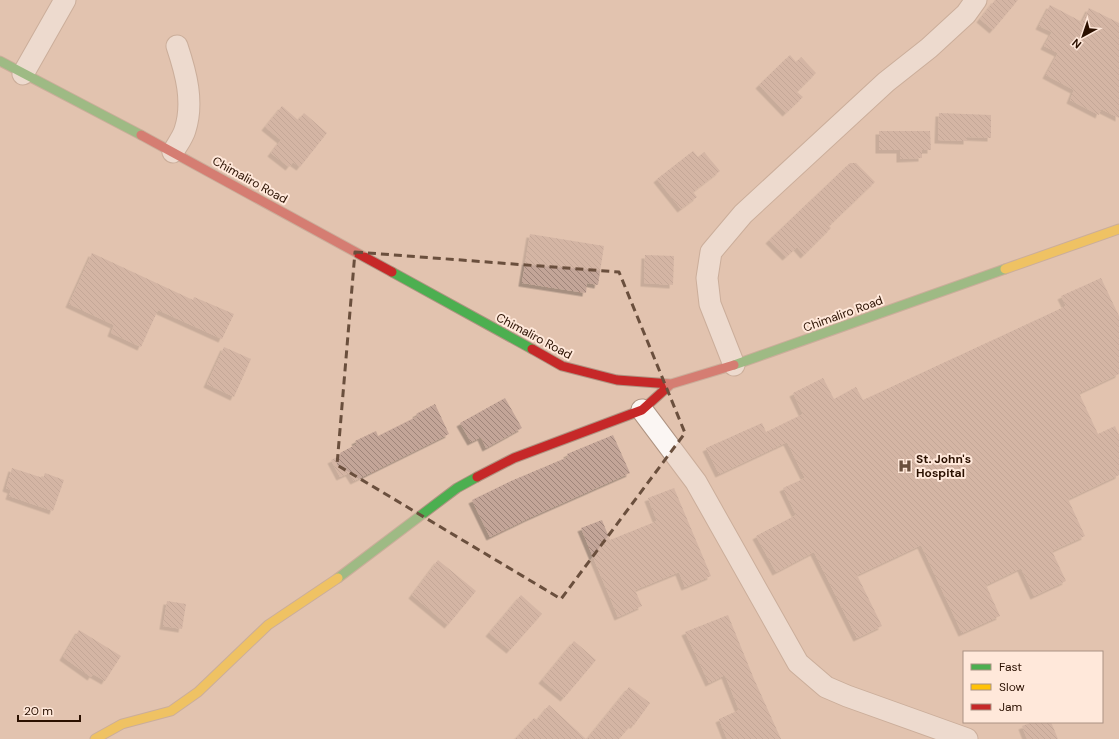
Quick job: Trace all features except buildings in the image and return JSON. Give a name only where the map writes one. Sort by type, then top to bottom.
[{"type":"street","points":[[23,74],[65,0]]},
{"type":"street","points":[[734,365],[710,304],[707,278],[711,252],[743,214],[886,82],[929,48],[966,14],[976,0]]},
{"type":"street","points":[[173,152],[185,131],[189,111],[188,92],[176,46]]},
{"type":"street","name":"Chimaliro Road","points":[[0,61],[173,152],[562,366],[617,380],[671,384],[734,365],[1119,229]]},
{"type":"street","points":[[95,739],[122,724],[171,710],[198,692],[268,624],[319,592],[457,488],[514,458],[642,410],[671,384]]},
{"type":"street","points":[[642,410],[696,482],[798,663],[826,687],[967,739]]},
{"type":"highlighted area","points":[[355,252],[619,272],[685,433],[561,599],[337,465]]},
{"type":"traffic: fast","points":[[0,61],[141,135]]},
{"type":"traffic: fast","points":[[734,365],[1005,269]]},
{"type":"traffic: fast","points":[[392,272],[532,349]]},
{"type":"traffic: fast","points":[[338,578],[457,488],[477,477]]},
{"type":"traffic: slow","points":[[1005,269],[1119,229]]},
{"type":"traffic: slow","points":[[95,739],[122,724],[171,711],[198,692],[268,625],[338,578]]},
{"type":"traffic: jam","points":[[141,135],[392,272]]},
{"type":"traffic: jam","points":[[532,349],[562,366],[617,380],[671,384],[734,365]]},
{"type":"traffic: jam","points":[[477,477],[514,458],[642,410],[671,384]]},
{"type":"place","name":"St. John's Hospital","points":[[905,466]]}]
